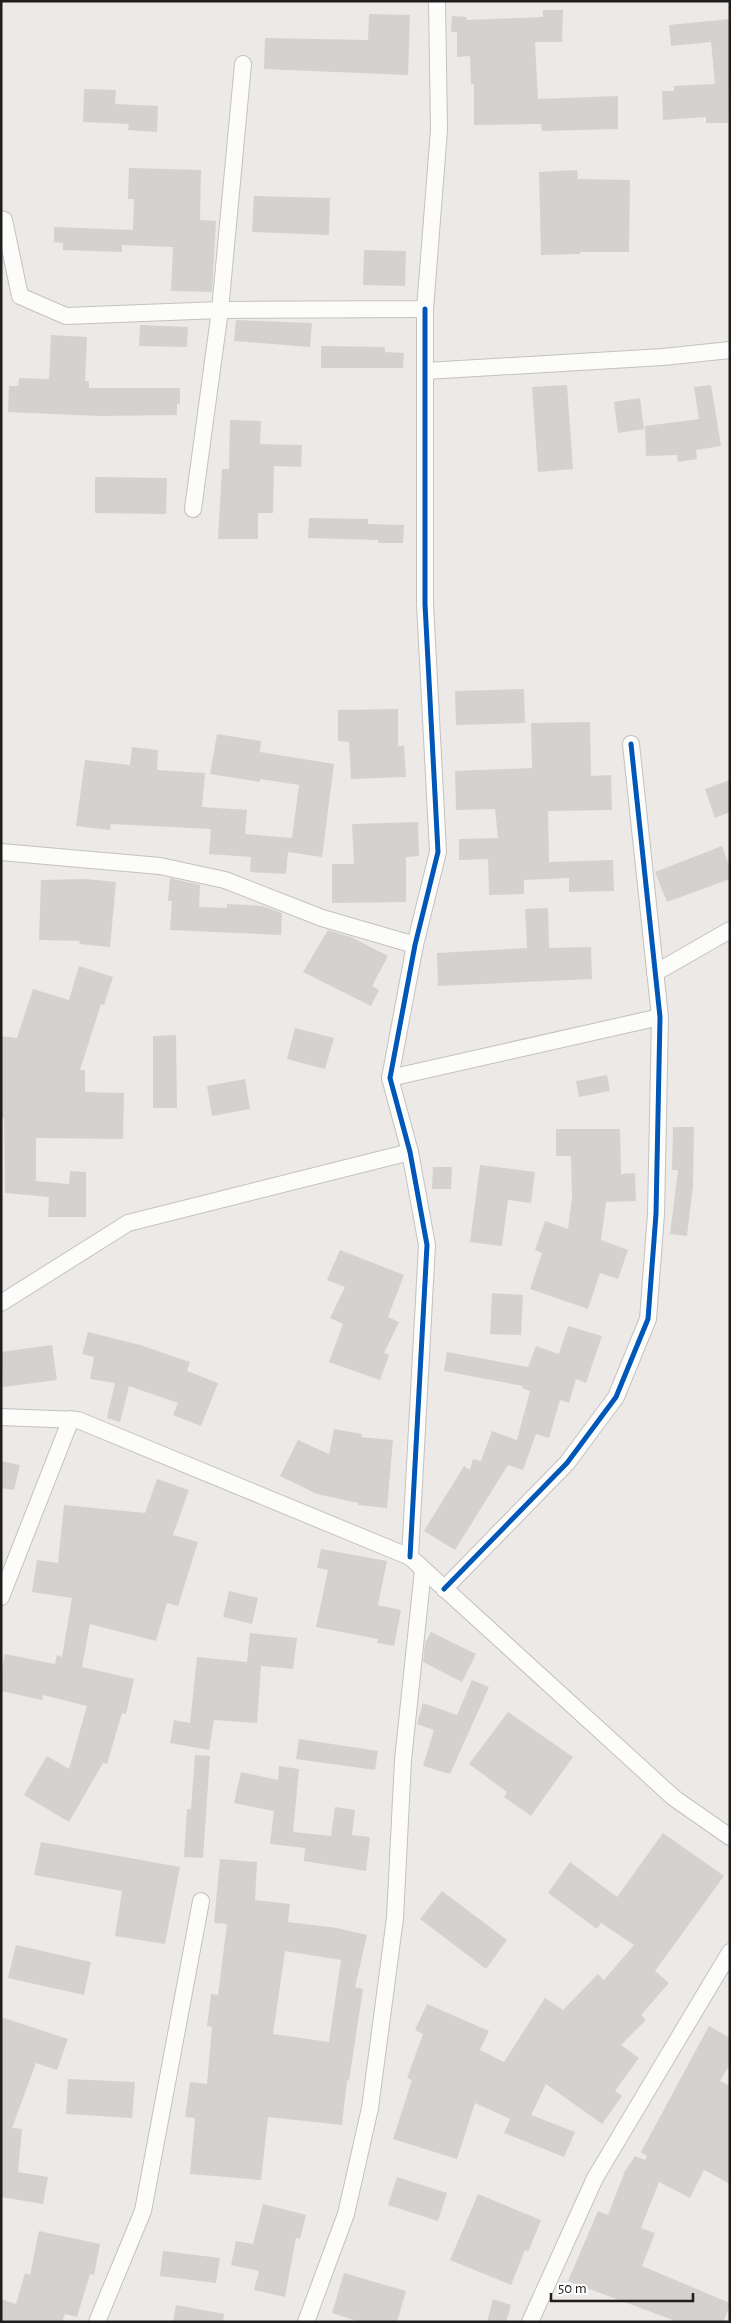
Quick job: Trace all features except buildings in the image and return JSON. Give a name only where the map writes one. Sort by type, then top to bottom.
[{"type":"street","points":[[410,1557],[427,1245],[410,1152],[390,1078],[415,945],[438,852],[425,604],[425,309],[439,130],[437,1]]},
{"type":"street","points":[[193,509],[220,310],[243,64]]},
{"type":"street","points":[[1,219],[4,220],[20,296],[66,316],[220,310],[425,309]]},
{"type":"street","points":[[426,371],[663,357],[730,350]]},
{"type":"street","points":[[444,1589],[567,1463],[616,1397],[648,1319],[656,1214],[660,1017],[631,744]]},
{"type":"street","points":[[1,852],[160,866],[225,880],[322,918],[415,945]]},
{"type":"street","points":[[655,973],[730,930]]},
{"type":"street","points":[[390,1078],[660,1017]]},
{"type":"street","points":[[1,1303],[128,1223],[410,1152]]},
{"type":"street","points":[[1,1417],[78,1420],[410,1557],[674,1798],[730,1837]]},
{"type":"street","points":[[1,1597],[71,1419]]},
{"type":"street","points":[[306,2322],[346,2214],[370,2108],[395,1918],[403,1760],[423,1570]]},
{"type":"street","points":[[97,2322],[143,2211],[200,1901]]},
{"type":"street","points":[[530,2322],[595,2178],[730,1952]]},
{"type":"cycle path","points":[[410,1557],[427,1245],[410,1152],[390,1078],[415,945],[438,852],[425,604],[425,309]]},
{"type":"cycle path","points":[[444,1589],[567,1463],[616,1397],[648,1319],[656,1214],[660,1017],[631,744]]}]
